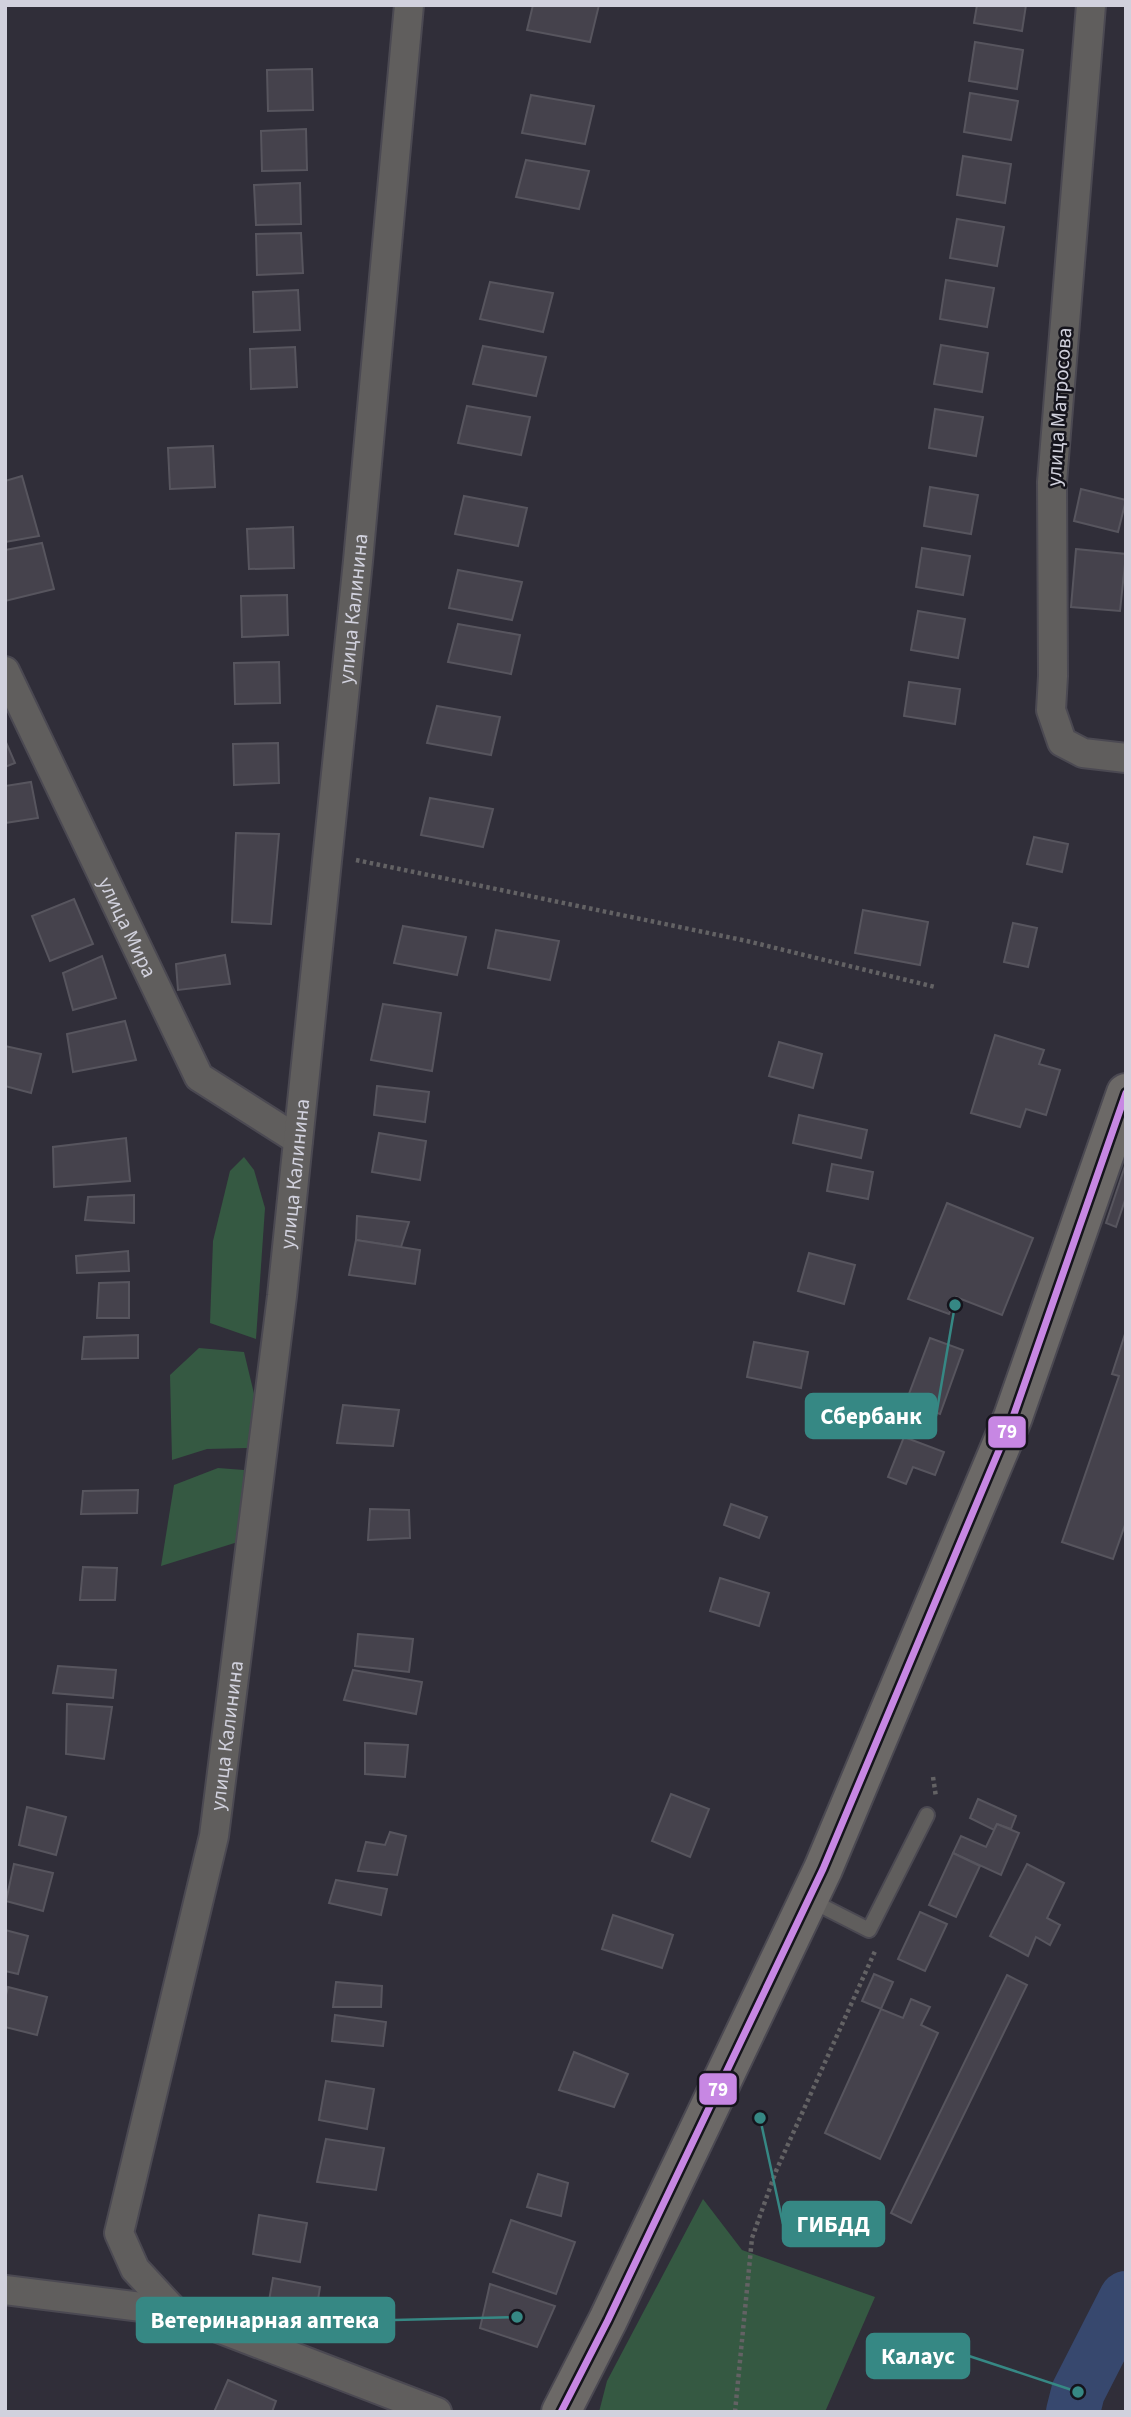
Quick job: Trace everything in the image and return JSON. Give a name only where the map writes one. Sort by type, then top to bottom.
[{"type":"street","name":"улица Калинина","points":[[174,2311],[135,2269],[119,2233],[214,1836],[282,1296],[358,561],[409,5]]},
{"type":"street","name":"улица Матросова","points":[[1091,5],[1052,482],[1054,676],[1051,710],[1062,742],[1083,753],[1126,758]]},
{"type":"street","name":"улица Мира","points":[[5,671],[199,1077],[298,1140]]},
{"type":"street","points":[[571,2406],[608,2320],[808,1899],[1013,1417],[1126,1093]]},
{"type":"street","points":[[5,2312],[16,2292],[174,2311],[437,2412]]},
{"type":"lane","points":[[808,1899],[869,1930],[927,1815]]},
{"type":"path","points":[[328,854],[747,941],[935,987]]},
{"type":"path","points":[[933,1777],[937,1803]]},
{"type":"path","points":[[735,2412],[752,2238],[776,2171],[877,1947]]},
{"type":"green space","points":[[244,1157],[254,1170],[265,1208],[256,1339],[210,1323],[213,1241],[230,1171]]},
{"type":"green space","points":[[199,1348],[244,1352],[256,1402],[247,1448],[207,1449],[172,1460],[170,1375]]},
{"type":"green space","points":[[218,1468],[244,1470],[241,1541],[161,1566],[174,1485]]},
{"type":"green space","points":[[703,2199],[742,2250],[875,2297],[825,2412],[599,2412],[607,2381]]},
{"type":"building","points":[[533,5],[599,5],[590,42],[527,30]]},
{"type":"building","points":[[977,5],[1026,5],[1022,31],[974,23]]},
{"type":"building","points":[[975,42],[1023,50],[1017,89],[969,81]]},
{"type":"building","points":[[312,69],[313,110],[268,111],[267,70]]},
{"type":"building","points":[[970,93],[1018,101],[1011,140],[964,132]]},
{"type":"building","points":[[531,95],[594,106],[585,144],[522,133]]},
{"type":"building","points":[[306,129],[307,170],[262,171],[261,131]]},
{"type":"building","points":[[963,156],[1011,164],[1005,203],[957,195]]},
{"type":"building","points":[[526,160],[589,171],[579,209],[516,197]]},
{"type":"building","points":[[300,183],[301,224],[256,225],[254,185]]},
{"type":"building","points":[[957,219],[1004,227],[997,266],[950,258]]},
{"type":"building","points":[[301,233],[303,273],[257,275],[256,234]]},
{"type":"building","points":[[946,280],[994,288],[987,327],[940,319]]},
{"type":"building","points":[[490,282],[553,293],[543,332],[480,319]]},
{"type":"building","points":[[298,290],[300,330],[254,332],[253,292]]},
{"type":"building","points":[[941,345],[988,353],[982,392],[934,384]]},
{"type":"building","points":[[483,346],[546,357],[536,396],[473,384]]},
{"type":"building","points":[[295,347],[297,387],[251,389],[250,349]]},
{"type":"building","points":[[467,406],[530,417],[521,455],[458,443]]},
{"type":"building","points":[[935,409],[983,417],[976,456],[929,448]]},
{"type":"building","points":[[213,446],[215,487],[170,489],[168,448]]},
{"type":"building","points":[[22,476],[39,536],[5,542],[5,481]]},
{"type":"building","points":[[930,487],[978,495],[971,534],[924,526]]},
{"type":"building","points":[[1081,489],[1126,500],[1118,532],[1074,521]]},
{"type":"building","points":[[464,496],[527,508],[518,546],[455,534]]},
{"type":"building","points":[[293,527],[294,568],[249,569],[247,529]]},
{"type":"building","points":[[42,543],[54,589],[5,601],[5,550]]},
{"type":"building","points":[[922,548],[970,556],[963,595],[916,587]]},
{"type":"building","points":[[1076,549],[1126,554],[1120,611],[1071,607]]},
{"type":"building","points":[[458,570],[522,582],[512,620],[449,608]]},
{"type":"building","points":[[287,595],[288,635],[242,637],[241,596]]},
{"type":"building","points":[[918,611],[965,619],[958,658],[911,650]]},
{"type":"building","points":[[458,624],[520,635],[511,674],[448,662]]},
{"type":"building","points":[[279,662],[280,703],[235,704],[234,663]]},
{"type":"building","points":[[909,682],[960,689],[955,724],[904,716]]},
{"type":"building","points":[[437,706],[500,717],[491,755],[427,743]]},
{"type":"building","points":[[5,740],[15,763],[5,767]]},
{"type":"building","points":[[278,743],[279,783],[234,785],[233,744]]},
{"type":"building","points":[[31,782],[38,818],[5,823],[5,786]]},
{"type":"building","points":[[430,798],[493,809],[483,847],[421,835]]},
{"type":"building","points":[[236,833],[279,834],[271,924],[232,922]]},
{"type":"building","points":[[1034,837],[1068,844],[1062,872],[1027,864]]},
{"type":"building","points":[[74,899],[93,944],[50,961],[32,916]]},
{"type":"building","points":[[863,910],[928,922],[920,965],[855,953]]},
{"type":"building","points":[[1013,923],[1037,928],[1028,967],[1004,962]]},
{"type":"building","points":[[403,926],[466,937],[457,975],[394,963]]},
{"type":"building","points":[[496,930],[559,941],[550,980],[488,968]]},
{"type":"building","points":[[225,955],[230,984],[178,990],[176,964]]},
{"type":"building","points":[[102,956],[116,998],[73,1010],[63,973]]},
{"type":"building","points":[[383,1004],[441,1013],[432,1071],[371,1060]]},
{"type":"building","points":[[125,1021],[136,1060],[73,1072],[67,1034]]},
{"type":"building","points":[[995,1035],[1044,1050],[1039,1064],[1060,1070],[1046,1115],[1026,1109],[1020,1127],[971,1113]]},
{"type":"building","points":[[779,1042],[822,1054],[813,1088],[769,1076]]},
{"type":"building","points":[[5,1046],[41,1054],[31,1093],[5,1086]]},
{"type":"building","points":[[377,1086],[429,1092],[425,1122],[374,1115]]},
{"type":"building","points":[[799,1115],[867,1130],[861,1158],[793,1143]]},
{"type":"building","points":[[379,1133],[426,1141],[420,1180],[372,1172]]},
{"type":"building","points":[[126,1138],[130,1181],[54,1187],[53,1147]]},
{"type":"building","points":[[1126,1163],[1126,1197],[1116,1227],[1106,1223]]},
{"type":"building","points":[[832,1164],[873,1172],[868,1199],[827,1191]]},
{"type":"building","points":[[134,1195],[134,1223],[85,1220],[88,1197]]},
{"type":"building","points":[[947,1203],[1033,1238],[1002,1315],[956,1297],[949,1314],[908,1299]]},
{"type":"building","points":[[357,1216],[409,1222],[401,1247],[356,1240]]},
{"type":"building","points":[[356,1240],[420,1250],[415,1284],[349,1275]]},
{"type":"building","points":[[128,1251],[129,1271],[77,1273],[76,1256]]},
{"type":"building","points":[[809,1253],[855,1265],[844,1304],[798,1291]]},
{"type":"building","points":[[129,1282],[129,1318],[97,1318],[99,1283]]},
{"type":"building","points":[[1125,1334],[1126,1522],[1113,1559],[1062,1542],[1119,1376],[1112,1374]]},
{"type":"building","points":[[138,1335],[138,1358],[82,1359],[84,1337]]},
{"type":"building","points":[[930,1338],[963,1350],[940,1414],[906,1402]]},
{"type":"building","points":[[754,1342],[808,1352],[801,1388],[747,1377]]},
{"type":"building","points":[[343,1405],[399,1410],[393,1446],[337,1443]]},
{"type":"building","points":[[904,1437],[944,1452],[935,1475],[913,1467],[906,1484],[888,1477]]},
{"type":"building","points":[[138,1490],[137,1513],[81,1514],[83,1491]]},
{"type":"building","points":[[731,1504],[767,1517],[759,1538],[724,1525]]},
{"type":"building","points":[[370,1509],[409,1510],[410,1538],[368,1540]]},
{"type":"building","points":[[83,1567],[117,1568],[115,1600],[80,1600]]},
{"type":"building","points":[[720,1578],[769,1593],[759,1626],[710,1611]]},
{"type":"building","points":[[358,1634],[413,1639],[409,1672],[355,1666]]},
{"type":"building","points":[[58,1666],[116,1670],[113,1698],[53,1693]]},
{"type":"building","points":[[353,1670],[422,1682],[416,1714],[344,1700]]},
{"type":"building","points":[[67,1704],[112,1707],[104,1759],[66,1754]]},
{"type":"building","points":[[365,1743],[408,1745],[405,1777],[365,1774]]},
{"type":"building","points":[[671,1794],[709,1809],[690,1857],[652,1841]]},
{"type":"building","points":[[978,1799],[1016,1816],[1011,1829],[997,1824],[994,1830],[970,1818]]},
{"type":"building","points":[[27,1807],[66,1817],[56,1855],[19,1845]]},
{"type":"building","points":[[997,1824],[1019,1833],[1001,1875],[953,1853],[961,1836],[986,1847]]},
{"type":"building","points":[[390,1832],[406,1836],[397,1875],[358,1871],[366,1842],[385,1845]]},
{"type":"building","points":[[953,1853],[980,1866],[956,1917],[929,1905]]},
{"type":"building","points":[[14,1864],[53,1873],[43,1911],[6,1901]]},
{"type":"building","points":[[1027,1864],[1064,1883],[1047,1918],[1060,1925],[1050,1945],[1036,1937],[1028,1956],[990,1936]]},
{"type":"building","points":[[336,1880],[387,1889],[381,1915],[329,1903]]},
{"type":"building","points":[[920,1912],[947,1924],[925,1971],[898,1959]]},
{"type":"building","points":[[613,1915],[673,1935],[662,1968],[602,1949]]},
{"type":"building","points":[[5,1930],[28,1936],[18,1974],[5,1971]]},
{"type":"building","points":[[874,1974],[893,1982],[881,2009],[862,2001]]},
{"type":"building","points":[[1007,1975],[1027,1985],[911,2223],[891,2213]]},
{"type":"building","points":[[336,1982],[382,1986],[381,2007],[333,2007]]},
{"type":"building","points":[[8,1987],[47,1997],[37,2035],[5,2027]]},
{"type":"building","points":[[911,1999],[930,2007],[921,2025],[938,2033],[880,2159],[825,2133],[881,2009],[903,2018]]},
{"type":"building","points":[[335,2015],[386,2022],[383,2046],[332,2041]]},
{"type":"building","points":[[574,2052],[628,2074],[614,2107],[559,2090]]},
{"type":"building","points":[[326,2081],[374,2089],[367,2129],[319,2120]]},
{"type":"building","points":[[326,2139],[384,2148],[376,2190],[317,2182]]},
{"type":"building","points":[[538,2174],[568,2183],[561,2216],[527,2207]]},
{"type":"building","points":[[259,2215],[307,2223],[300,2262],[253,2254]]},
{"type":"building","points":[[511,2220],[575,2242],[556,2294],[493,2272]]},
{"type":"building","points":[[273,2278],[320,2287],[314,2325],[266,2318]]},
{"type":"building","points":[[490,2284],[555,2306],[537,2347],[480,2328]]},
{"type":"building","points":[[228,2380],[276,2401],[272,2412],[214,2412]]},
{"type":"waterway","points":[[1073,2412],[1078,2392],[1126,2298]]},
{"type":"transit line","name":"79","points":[[561,2412],[608,2320],[823,1869],[1013,1417],[1126,1093]]},
{"type":"place","name":"Сбербанк","points":[[955,1305]]},
{"type":"place","name":"ГИБДД","points":[[760,2118]]},
{"type":"place","name":"Ветеринарная аптека","points":[[517,2317]]},
{"type":"place","name":"Калаус","points":[[1078,2392]]}]
